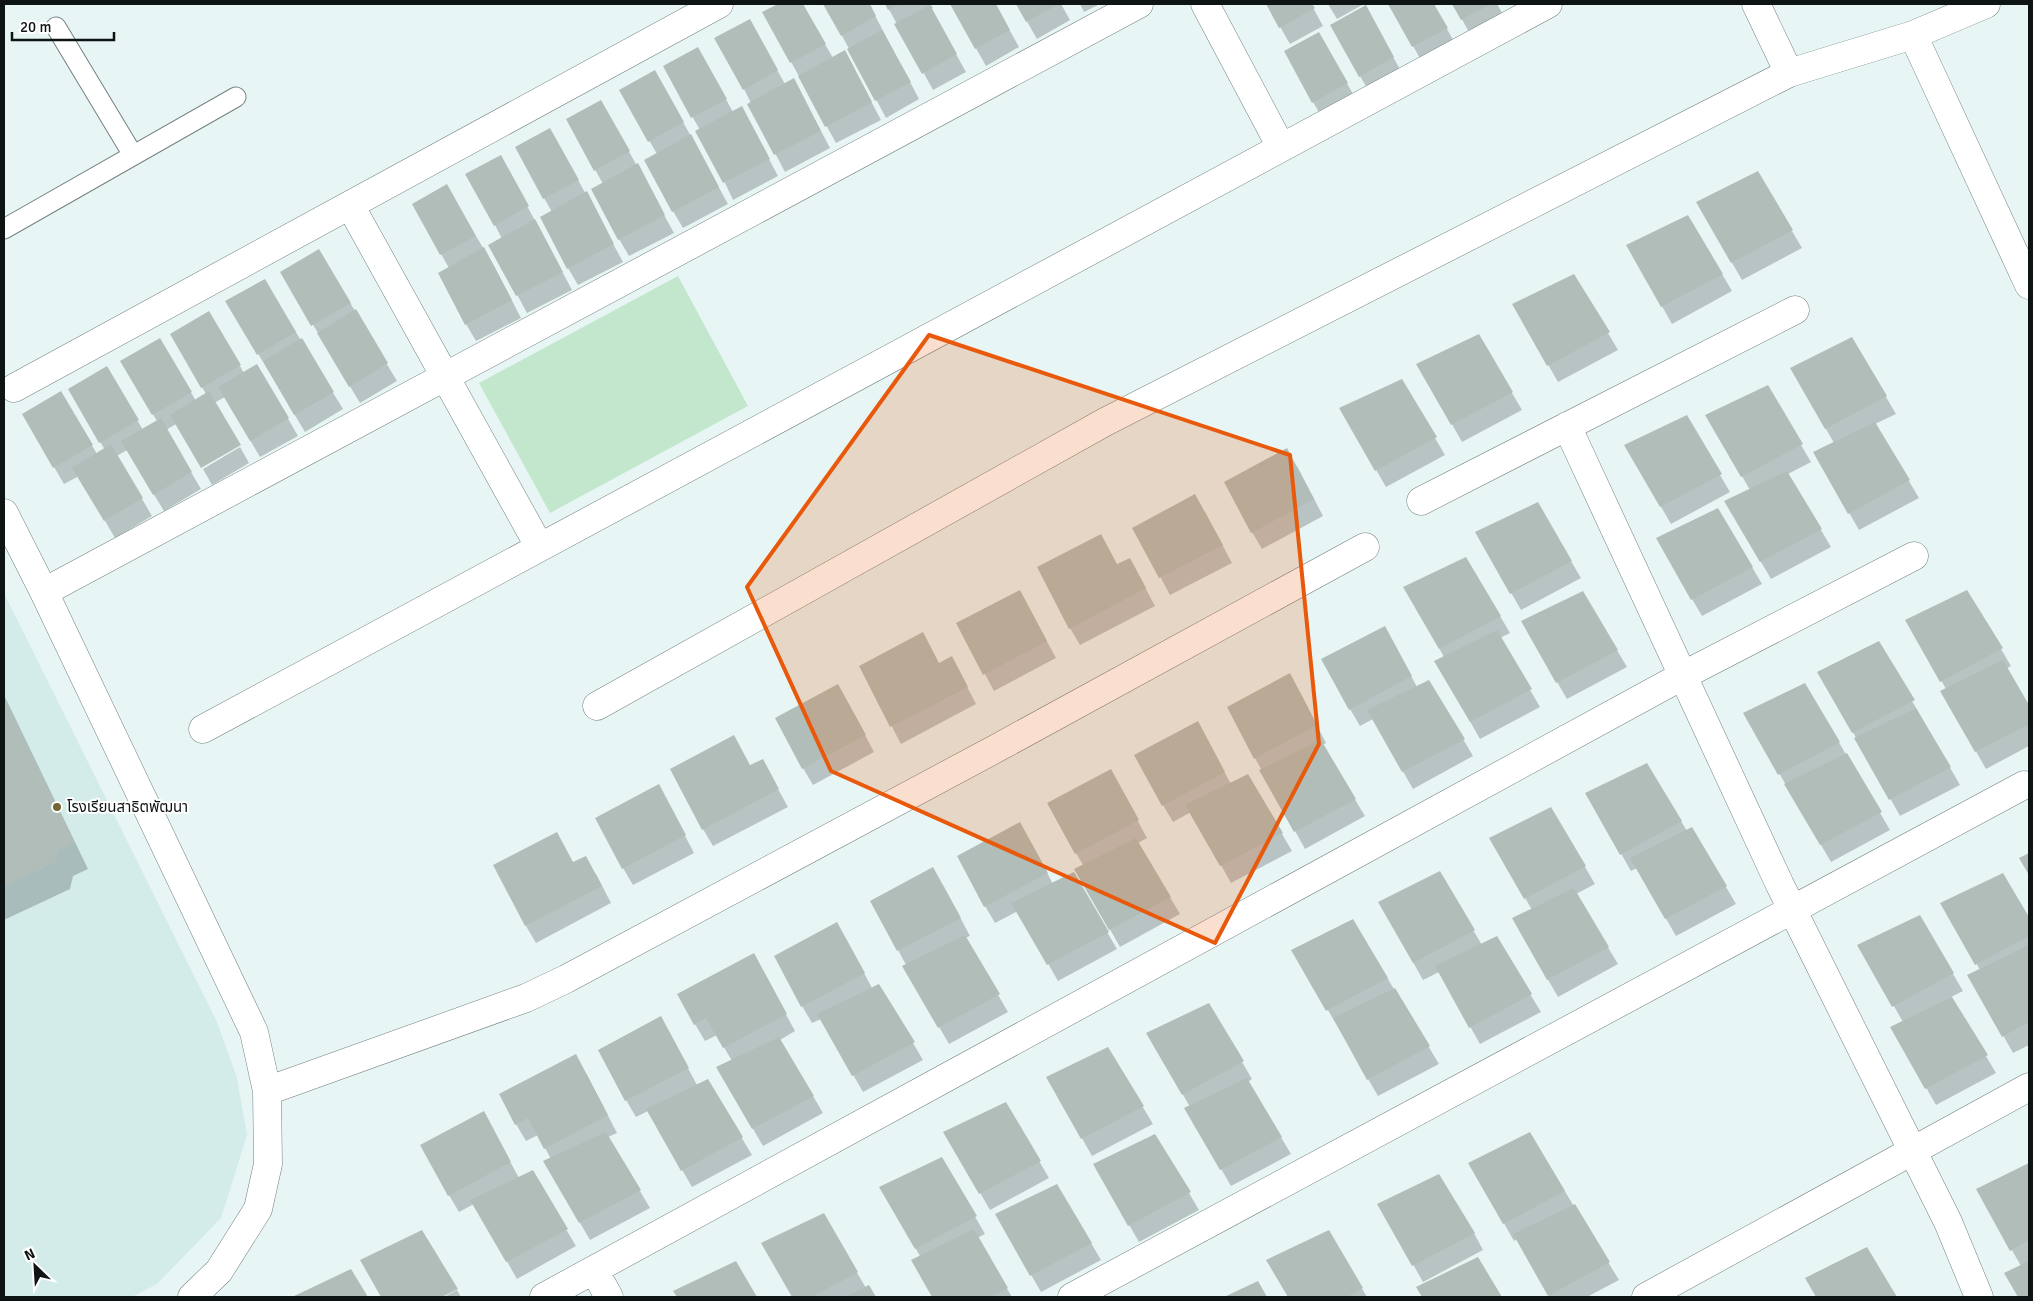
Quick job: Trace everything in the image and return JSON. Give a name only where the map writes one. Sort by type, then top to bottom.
[{"type":"street","points":[[14,388],[720,4]]},
{"type":"street","points":[[44,592],[1139,4]]},
{"type":"street","points":[[1205,4],[1281,147]]},
{"type":"street","points":[[203,728],[1548,4]]},
{"type":"street","points":[[1756,4],[1789,73]]},
{"type":"street","points":[[597,706],[1104,422],[1789,73],[1914,35],[1986,4]]},
{"type":"street","points":[[1914,35],[2029,285]]},
{"type":"street","points":[[350,205],[539,546]]},
{"type":"street","points":[[1421,501],[1795,310]]},
{"type":"street","points":[[1568,426],[1792,909],[1948,1222],[1979,1297]]},
{"type":"street","points":[[4,513],[44,592],[254,1032],[267,1091],[268,1164],[258,1209],[219,1272],[192,1297]]},
{"type":"street","points":[[267,1091],[526,998],[566,979],[997,748],[1365,547]]},
{"type":"street","points":[[544,1297],[1684,675],[1914,556]]},
{"type":"street","points":[[1072,1297],[2024,785]]},
{"type":"street","points":[[1646,1297],[2029,1087]]},
{"type":"street","points":[[594,1270],[610,1297]]},
{"type":"lane","points":[[56,27],[133,155]]},
{"type":"lane","points":[[4,229],[236,97]]},
{"type":"highlighted area","points":[[929,335],[1290,455],[1319,744],[1215,943],[831,771],[747,587]]},
{"type":"shaded area","name":"โรงเรียนสาธิตพัฒนา","points":[[4,593],[217,1022],[237,1078],[247,1135],[221,1218],[157,1284],[132,1297],[4,1297]]},
{"type":"green space","points":[[678,276],[748,406],[550,513],[479,383]]},
{"type":"building","points":[[778,4],[803,4],[826,44],[790,63],[762,12]]},
{"type":"building","points":[[823,4],[870,4],[876,16],[841,36]]},
{"type":"building","points":[[885,4],[900,4],[888,10]]},
{"type":"building","points":[[950,4],[996,4],[1010,30],[975,49]]},
{"type":"building","points":[[1016,4],[1059,4],[1026,22]]},
{"type":"building","points":[[1266,4],[1312,4],[1315,8],[1279,28]]},
{"type":"building","points":[[1388,4],[1434,4],[1448,28],[1412,47]]},
{"type":"building","points":[[1452,4],[1491,4],[1461,20]]},
{"type":"building","points":[[930,5],[957,54],[922,74],[894,24]]},
{"type":"building","points":[[1366,5],[1394,57],[1359,77],[1330,25]]},
{"type":"building","points":[[750,19],[778,70],[743,90],[714,38]]},
{"type":"building","points":[[882,30],[911,82],[875,101],[847,49]]},
{"type":"building","points":[[1319,32],[1348,83],[1312,103],[1284,51]]},
{"type":"building","points":[[698,47],[727,99],[691,118],[663,66]]},
{"type":"building","points":[[845,50],[872,102],[825,127],[798,76]]},
{"type":"building","points":[[655,70],[684,122],[648,142],[619,90]]},
{"type":"building","points":[[794,78],[821,131],[774,155],[747,104]]},
{"type":"building","points":[[601,100],[630,151],[594,171],[566,119]]},
{"type":"building","points":[[742,106],[770,159],[723,183],[695,131]]},
{"type":"building","points":[[550,128],[579,180],[543,199],[515,147]]},
{"type":"building","points":[[691,134],[719,187],[672,212],[644,160]]},
{"type":"building","points":[[501,155],[529,206],[494,226],[465,174]]},
{"type":"building","points":[[638,163],[665,215],[618,240],[591,189]]},
{"type":"building","points":[[1758,171],[1793,230],[1731,263],[1696,202]]},
{"type":"building","points":[[447,184],[476,236],[440,255],[412,204]]},
{"type":"building","points":[[587,191],[614,244],[567,269],[540,217]]},
{"type":"building","points":[[1688,215],[1723,274],[1661,307],[1626,245]]},
{"type":"building","points":[[535,219],[563,272],[516,296],[488,245]]},
{"type":"building","points":[[484,247],[512,300],[465,325],[438,273]]},
{"type":"building","points":[[319,249],[351,303],[311,326],[280,272]]},
{"type":"building","points":[[1574,274],[1610,332],[1547,366],[1512,304]]},
{"type":"building","points":[[265,279],[296,332],[257,355],[225,301]]},
{"type":"building","points":[[356,309],[388,363],[349,387],[317,333]]},
{"type":"building","points":[[209,311],[241,365],[201,388],[170,334]]},
{"type":"building","points":[[1479,334],[1513,392],[1451,425],[1416,364]]},
{"type":"building","points":[[1852,337],[1887,396],[1825,429],[1790,368]]},
{"type":"building","points":[[160,338],[192,392],[152,415],[120,361]]},
{"type":"building","points":[[302,338],[334,392],[294,415],[263,361]]},
{"type":"building","points":[[257,364],[289,418],[250,441],[218,387]]},
{"type":"building","points":[[107,366],[139,420],[99,443],[68,389]]},
{"type":"building","points":[[1402,379],[1437,437],[1375,471],[1339,408]]},
{"type":"building","points":[[1768,385],[1803,444],[1741,477],[1705,415]]},
{"type":"building","points":[[61,391],[93,445],[53,468],[22,414]]},
{"type":"building","points":[[209,391],[241,445],[201,468],[170,415]]},
{"type":"building","points":[[1687,415],[1722,474],[1660,507],[1624,445]]},
{"type":"building","points":[[161,418],[192,472],[153,495],[121,441]]},
{"type":"building","points":[[1875,422],[1910,480],[1848,514],[1813,452]]},
{"type":"building","points":[[111,444],[143,498],[104,521],[72,468]]},
{"type":"building","points":[[1287,448],[1314,499],[1251,533],[1224,482]]},
{"type":"building","points":[[1787,471],[1822,529],[1760,562],[1724,501]]},
{"type":"building","points":[[1195,494],[1223,545],[1159,578],[1132,528]]},
{"type":"building","points":[[1538,502],[1572,561],[1510,594],[1475,532]]},
{"type":"building","points":[[1718,508],[1753,567],[1691,600],[1656,538]]},
{"type":"building","points":[[1101,534],[1117,564],[1130,558],[1146,588],[1069,629],[1037,567]]},
{"type":"building","points":[[1466,557],[1501,616],[1439,649],[1403,587]]},
{"type":"building","points":[[1020,590],[1047,641],[983,675],[956,623]]},
{"type":"building","points":[[1967,590],[2003,648],[1940,682],[1905,620]]},
{"type":"building","points":[[1583,591],[1618,650],[1556,683],[1521,621]]},
{"type":"building","points":[[1385,626],[1412,676],[1349,710],[1321,659]]},
{"type":"building","points":[[1497,630],[1532,689],[1470,722],[1434,661]]},
{"type":"building","points":[[923,632],[939,663],[952,656],[968,687],[890,727],[859,666]]},
{"type":"building","points":[[1879,641],[1915,700],[1852,733],[1817,672]]},
{"type":"building","points":[[2003,660],[2029,705],[2029,724],[1975,752],[1940,691]]},
{"type":"building","points":[[1290,673],[1317,725],[1254,759],[1227,707]]},
{"type":"building","points":[[1429,680],[1465,739],[1402,772],[1367,710]]},
{"type":"building","points":[[1805,683],[1840,742],[1778,775],[1743,713]]},
{"type":"building","points":[[838,684],[866,735],[802,769],[775,718]]},
{"type":"building","points":[[4,697],[75,843],[59,850],[55,863],[4,887]]},
{"type":"building","points":[[1916,708],[1951,767],[1889,800],[1854,738]]},
{"type":"building","points":[[1198,721],[1225,772],[1162,806],[1134,755]]},
{"type":"building","points":[[734,735],[750,765],[763,759],[779,789],[702,830],[670,769]]},
{"type":"building","points":[[1321,740],[1356,799],[1294,832],[1259,770]]},
{"type":"building","points":[[1847,753],[1882,812],[1820,845],[1784,784]]},
{"type":"building","points":[[1647,763],[1682,821],[1620,855],[1585,793]]},
{"type":"building","points":[[1111,769],[1139,820],[1075,854],[1047,803]]},
{"type":"building","points":[[1248,774],[1283,833],[1220,866],[1185,805]]},
{"type":"building","points":[[659,784],[686,835],[622,869],[595,818]]},
{"type":"building","points":[[1551,807],[1586,866],[1524,899],[1489,838]]},
{"type":"building","points":[[1020,822],[1048,873],[984,907],[957,856]]},
{"type":"building","points":[[1692,827],[1727,886],[1665,919],[1630,858]]},
{"type":"building","points":[[557,832],[573,862],[586,856],[602,886],[525,926],[493,865]]},
{"type":"building","points":[[1136,838],[1171,897],[1109,930],[1074,869]]},
{"type":"building","points":[[2029,853],[2029,875],[2019,858]]},
{"type":"building","points":[[933,867],[961,918],[897,951],[870,901]]},
{"type":"building","points":[[1440,871],[1475,930],[1413,963],[1378,902]]},
{"type":"building","points":[[1074,872],[1109,932],[1047,965],[1011,903]]},
{"type":"building","points":[[2003,873],[2029,917],[2029,936],[1975,965],[1940,903]]},
{"type":"building","points":[[1574,888],[1609,947],[1547,980],[1512,918]]},
{"type":"building","points":[[1920,915],[1954,973],[1892,1007],[1857,945]]},
{"type":"building","points":[[1353,919],[1388,978],[1326,1011],[1291,950]]},
{"type":"building","points":[[837,922],[865,973],[801,1007],[774,956]]},
{"type":"building","points":[[965,935],[1000,994],[938,1028],[902,966]]},
{"type":"building","points":[[1497,936],[1532,994],[1469,1028],[1435,966]]},
{"type":"building","points":[[2029,945],[2029,1022],[2002,1037],[1967,975]]},
{"type":"building","points":[[754,953],[787,1014],[723,1048],[706,1018],[694,1025],[677,994]]},
{"type":"building","points":[[879,984],[915,1042],[852,1076],[817,1014]]},
{"type":"building","points":[[1395,988],[1430,1046],[1367,1080],[1333,1018]]},
{"type":"building","points":[[1952,997],[1988,1055],[1925,1089],[1890,1027]]},
{"type":"building","points":[[1209,1003],[1244,1061],[1182,1095],[1146,1033]]},
{"type":"building","points":[[661,1016],[689,1068],[625,1101],[598,1050]]},
{"type":"building","points":[[779,1037],[814,1096],[752,1129],[716,1067]]},
{"type":"building","points":[[1108,1047],[1144,1106],[1081,1139],[1046,1077]]},
{"type":"building","points":[[576,1054],[608,1115],[544,1149],[528,1118],[515,1125],[499,1094]]},
{"type":"building","points":[[1247,1078],[1282,1137],[1220,1170],[1184,1108]]},
{"type":"building","points":[[708,1079],[743,1137],[681,1171],[646,1109]]},
{"type":"building","points":[[1006,1102],[1041,1161],[979,1194],[943,1132]]},
{"type":"building","points":[[484,1111],[511,1162],[448,1196],[420,1145]]},
{"type":"building","points":[[606,1132],[641,1190],[579,1223],[543,1161]]},
{"type":"building","points":[[1530,1132],[1565,1191],[1503,1224],[1468,1163]]},
{"type":"building","points":[[1155,1134],[1191,1192],[1128,1226],[1093,1164]]},
{"type":"building","points":[[942,1157],[977,1216],[915,1249],[879,1187]]},
{"type":"building","points":[[2029,1163],[2029,1240],[2010,1251],[1976,1189]]},
{"type":"building","points":[[533,1170],[568,1229],[506,1262],[470,1200]]},
{"type":"building","points":[[1439,1174],[1475,1233],[1412,1266],[1377,1204]]},
{"type":"building","points":[[1057,1184],[1092,1243],[1030,1276],[995,1214]]},
{"type":"building","points":[[1575,1204],[1610,1262],[1548,1296],[1513,1234]]},
{"type":"building","points":[[824,1213],[858,1272],[812,1297],[792,1297],[761,1243]]},
{"type":"building","points":[[974,1229],[1008,1288],[991,1297],[932,1297],[911,1260]]},
{"type":"building","points":[[422,1230],[458,1289],[442,1297],[381,1297],[360,1260]]},
{"type":"building","points":[[1329,1230],[1363,1288],[1347,1297],[1288,1297],[1266,1260]]},
{"type":"building","points":[[1867,1247],[1897,1297],[1816,1297],[1805,1278]]},
{"type":"building","points":[[1478,1257],[1502,1297],[1422,1297],[1416,1287]]},
{"type":"building","points":[[736,1261],[757,1297],[677,1297],[673,1291]]},
{"type":"building","points":[[2029,1261],[2029,1297],[2018,1297],[2004,1273]]},
{"type":"building","points":[[351,1269],[368,1297],[292,1297]]},
{"type":"building","points":[[1258,1281],[1267,1297],[1224,1297]]},
{"type":"building","points":[[869,1285],[876,1297],[845,1297]]},
{"type":"place","name":"โรงเรียนสาธิตพัฒนา","points":[[57,807]]}]
